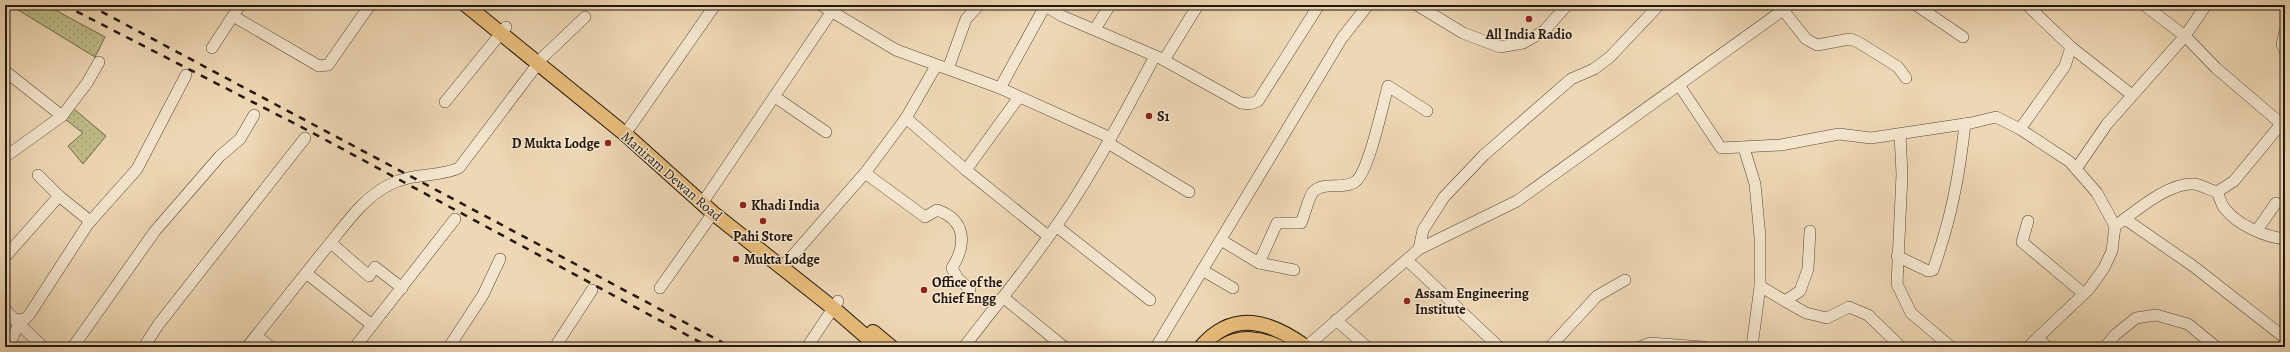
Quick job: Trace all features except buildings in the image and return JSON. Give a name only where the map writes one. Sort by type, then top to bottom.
[{"type":"main road","name":"Maniram Dewan Road","points":[[466,5],[504,30]]},
{"type":"main road","name":"Maniram Dewan Road","points":[[479,5],[504,30],[625,134],[705,199],[787,262],[836,304],[878,347]]},
{"type":"main road","name":"Maniram Dewan Road","points":[[540,60],[630,127],[705,199],[713,213],[836,304],[891,347]]},
{"type":"main road","points":[[1201,347],[1210,336],[1228,327],[1257,322],[1281,330],[1306,347]]},
{"type":"main road","points":[[1222,347],[1234,341],[1246,339],[1268,342],[1279,347]]},
{"type":"street","points":[[212,48],[240,5]]},
{"type":"street","points":[[233,16],[319,66],[328,65],[370,5]]},
{"type":"street","points":[[630,127],[715,5]]},
{"type":"street","points":[[820,5],[834,8],[896,50],[936,66],[1000,88],[1109,141],[1189,192]]},
{"type":"street","points":[[948,69],[966,19],[979,5]]},
{"type":"street","points":[[1000,88],[1045,5],[1062,16],[1159,58],[1241,103],[1250,104],[1258,100],[1319,5]]},
{"type":"street","points":[[1094,29],[1110,5]]},
{"type":"street","points":[[964,347],[1056,226],[1159,58],[1198,5]]},
{"type":"street","points":[[1156,347],[1342,38],[1368,5]]},
{"type":"street","points":[[1417,5],[1462,33],[1500,47],[1523,43],[1544,31],[1567,5]]},
{"type":"street","points":[[1419,249],[1424,230],[1444,197],[1484,155],[1571,79],[1594,69],[1610,57],[1659,5]]},
{"type":"street","points":[[1916,5],[1963,37]]},
{"type":"street","points":[[2027,5],[2071,47],[2132,95]]},
{"type":"street","points":[[2144,5],[2185,36],[2216,68],[2283,126],[2234,181],[2217,192]]},
{"type":"street","points":[[2076,170],[2107,124],[2185,36],[2206,5]]},
{"type":"street","points":[[705,199],[834,8]]},
{"type":"street","points":[[1306,347],[1419,249],[1517,201],[1786,8],[1806,39],[1817,45],[1850,39],[1858,42],[1898,66],[1906,78]]},
{"type":"street","points":[[247,347],[361,206],[386,186],[411,177],[448,173],[459,168],[540,60],[585,17]]},
{"type":"street","points":[[445,102],[504,30]]},
{"type":"street","points":[[2285,31],[2282,44],[2285,51]]},
{"type":"street","points":[[2020,129],[2065,66],[2071,47]]},
{"type":"street","points":[[5,157],[62,116],[100,62]]},
{"type":"street","points":[[787,262],[865,173],[906,118],[936,66]]},
{"type":"street","points":[[5,71],[62,116]]},
{"type":"street","points":[[8,347],[17,322],[25,319],[29,315],[90,221],[137,169],[186,75]]},
{"type":"street","points":[[1678,85],[1721,148],[1781,145],[1839,134],[1872,138],[1996,118],[2020,129],[2070,162],[2097,193],[2115,226],[2112,251],[2104,268],[2084,294],[2028,347]]},
{"type":"street","points":[[1260,263],[1277,223],[1301,223],[1312,192],[1322,186],[1347,186],[1357,180],[1366,166],[1388,86],[1427,111]]},
{"type":"street","points":[[775,97],[826,132]]},
{"type":"street","points":[[966,170],[1019,97]]},
{"type":"street","points":[[73,347],[155,231],[220,156],[240,139],[254,115]]},
{"type":"street","points":[[906,118],[966,170],[1048,236]]},
{"type":"street","points":[[1897,256],[1928,271],[1933,270],[1948,226],[1960,174],[1965,124]]},
{"type":"street","points":[[1900,134],[1902,174],[1896,284],[1911,313],[1951,347]]},
{"type":"street","points":[[144,347],[158,325],[305,138]]},
{"type":"street","points":[[1744,148],[1755,184],[1760,237],[1760,286],[1752,347]]},
{"type":"street","points":[[865,173],[925,217],[937,210],[949,214],[959,227],[963,241],[959,256],[952,268],[958,279],[970,289]]},
{"type":"street","points":[[38,175],[59,196],[90,221]]},
{"type":"street","points":[[2115,226],[2153,199],[2178,186],[2194,184],[2217,192],[2224,209],[2242,222],[2271,238],[2285,239]]},
{"type":"street","points":[[5,257],[59,196]]},
{"type":"street","points":[[2257,230],[2276,203]]},
{"type":"street","points":[[660,288],[713,213]]},
{"type":"street","points":[[355,347],[455,219]]},
{"type":"street","points":[[2125,219],[2137,225],[2193,266],[2285,338]]},
{"type":"street","points":[[2028,221],[2022,242],[2084,294]]},
{"type":"street","points":[[1056,226],[1150,300]]},
{"type":"street","points":[[1785,301],[1800,291],[1808,269],[1810,231]]},
{"type":"street","points":[[1221,240],[1260,263],[1294,270]]},
{"type":"street","points":[[331,243],[369,276],[375,267],[402,288]]},
{"type":"street","points":[[449,347],[483,295],[500,259]]},
{"type":"street","points":[[1406,260],[1499,347]]},
{"type":"street","points":[[1202,270],[1233,288]]},
{"type":"street","points":[[306,273],[372,325]]},
{"type":"street","points":[[1550,347],[1597,296],[1625,280]]},
{"type":"street","points":[[1760,286],[1806,314],[1827,318],[1849,307],[1862,312],[1868,315],[1901,347]]},
{"type":"street","points":[[555,347],[592,290]]},
{"type":"street","points":[[1003,297],[1064,347]]},
{"type":"street","points":[[807,347],[836,304]]},
{"type":"street","points":[[5,309],[43,347]]},
{"type":"street","points":[[2105,347],[2115,335],[2136,318],[2156,315],[2188,324],[2216,347]]},
{"type":"street","points":[[1336,320],[1367,347]]},
{"type":"street","points":[[256,336],[271,347]]},
{"type":"street","points":[[2038,338],[2046,347]]},
{"type":"street","points":[[1640,347],[1650,343],[1703,347]]},
{"type":"shaded area","points":[[10,5],[46,5],[105,37],[95,57]]},
{"type":"shaded area","points":[[74,109],[106,136],[83,164],[68,146],[83,133],[65,119]]},
{"type":"railway","points":[[64,5],[311,132],[709,347]]},
{"type":"railway","points":[[89,5],[731,347]]},
{"type":"place","name":"All India Radio","points":[[1529,19]]},
{"type":"place","name":"S1","points":[[1149,116]]},
{"type":"place","name":"D Mukta Lodge","points":[[608,143]]},
{"type":"place","name":"Khadi India","points":[[743,205]]},
{"type":"place","name":"Pahi Store","points":[[763,221]]},
{"type":"place","name":"Mukta Lodge","points":[[736,259]]},
{"type":"place","name":"Office of the Chief Engg","points":[[924,290]]},
{"type":"place","name":"Assam Engineering Institute","points":[[1407,301]]}]
